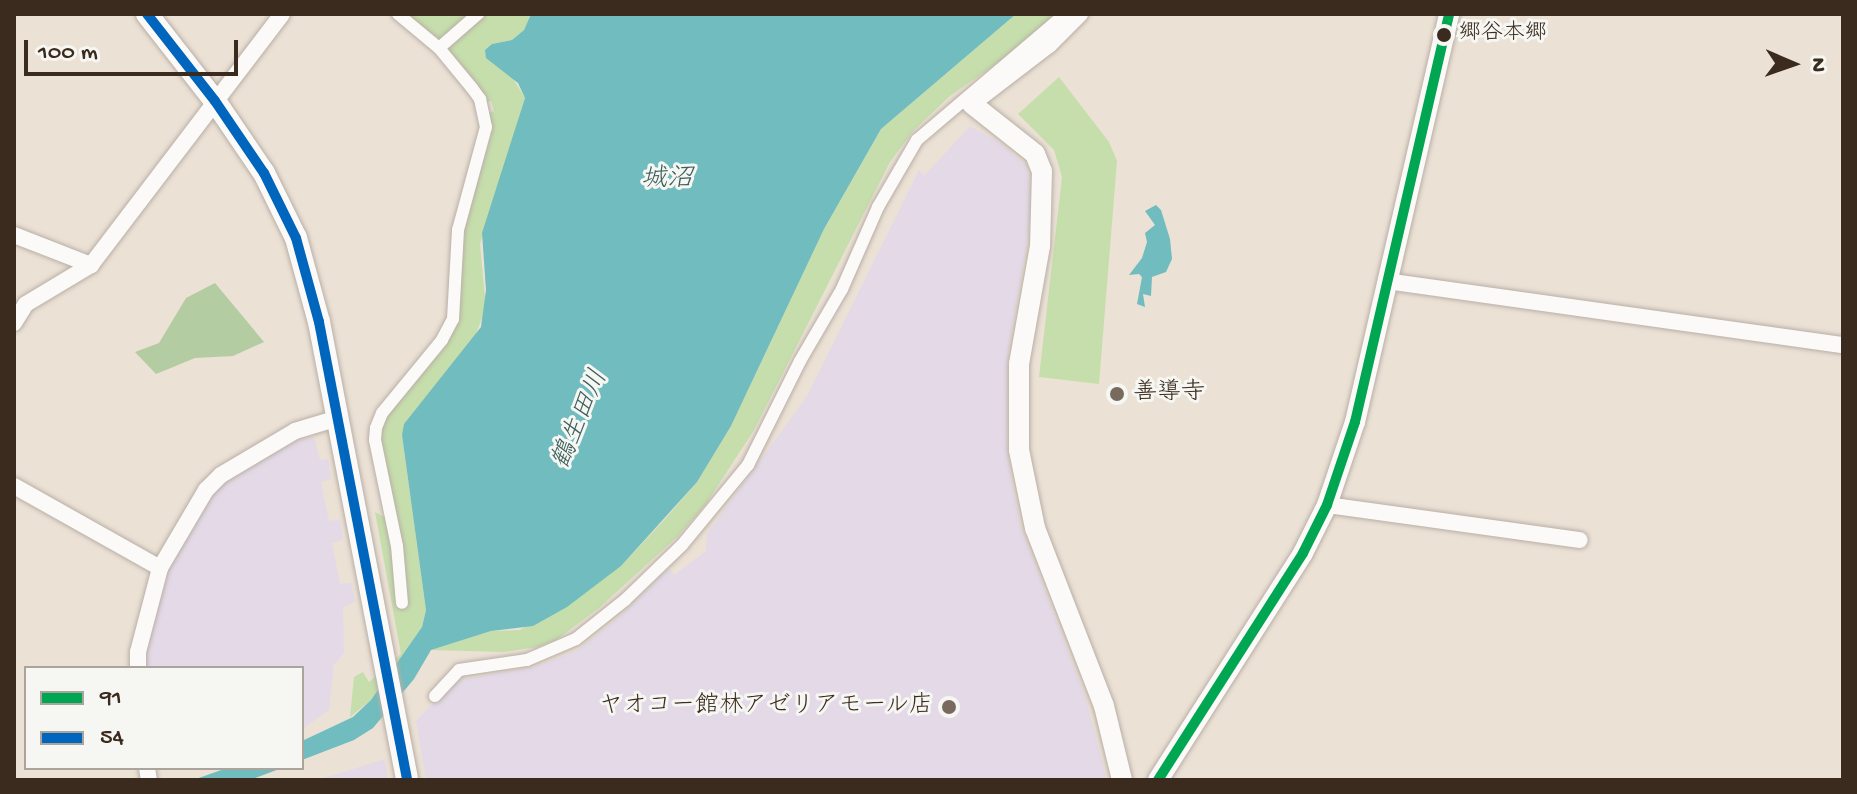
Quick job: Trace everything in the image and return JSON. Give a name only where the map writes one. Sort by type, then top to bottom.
[{"type":"main road","points":[[147,14],[215,101],[264,173],[296,238],[319,322],[407,780]]},
{"type":"street","points":[[14,323],[26,304],[91,265],[282,14]]},
{"type":"street","points":[[398,14],[439,48],[480,99],[486,127],[458,230],[453,319],[442,340],[382,413],[376,428],[375,440],[397,546],[402,603]]},
{"type":"street","points":[[439,48],[478,14]]},
{"type":"street","points":[[435,696],[459,670],[527,660],[576,639],[625,600],[682,545],[748,465],[800,361],[842,289],[878,207],[917,140],[1065,14]]},
{"type":"street","points":[[1080,14],[1049,45],[972,104],[1035,154],[1042,171],[1040,246],[1019,364],[1019,450],[1035,528],[1104,706],[1122,780]]},
{"type":"street","points":[[1158,780],[1303,553],[1327,505],[1355,422],[1449,14]]},
{"type":"street","points":[[14,235],[91,265]]},
{"type":"street","points":[[1386,281],[1843,345]]},
{"type":"street","points":[[138,666],[138,652],[160,568],[214,481],[295,431],[338,418]]},
{"type":"street","points":[[14,486],[160,568]]},
{"type":"street","points":[[1327,505],[1580,540]]},
{"type":"shaded area","points":[[970,126],[1003,145],[1027,166],[1032,198],[1008,355],[1007,443],[1011,476],[1021,527],[1086,699],[1107,780],[426,780],[416,721],[446,689],[459,680],[537,666],[576,651],[616,620],[669,568],[674,575],[706,551],[707,534],[807,396],[919,170],[924,176]]},
{"type":"shaded area","points":[[314,437],[320,460],[328,459],[331,479],[321,482],[329,521],[340,519],[343,540],[332,543],[340,584],[352,583],[355,602],[343,607],[344,653],[334,665],[329,710],[304,728],[304,666],[145,666],[144,656],[164,578],[216,488],[287,443]]},
{"type":"shaded area","points":[[385,759],[388,780],[318,780],[324,778]]},
{"type":"green space","points":[[403,14],[472,14],[436,43]]},
{"type":"green space","points":[[487,14],[531,14],[524,30],[512,40],[492,44],[525,98],[480,244],[486,308],[473,341],[402,435],[426,610],[422,627],[371,700],[350,717],[354,677],[363,672],[369,682],[401,654],[375,512],[388,519],[380,433],[383,420],[449,339],[458,319],[464,228],[491,135],[488,113],[494,111],[491,101],[485,102],[444,49]]},
{"type":"green space","points":[[1016,14],[1058,14],[1022,46],[950,96],[913,131],[890,162],[754,430],[706,504],[678,536],[599,608],[556,640],[538,647],[503,652],[431,650],[491,631],[520,630],[621,566],[665,519],[697,482],[731,426],[824,229],[881,129]]},
{"type":"green space","points":[[1059,77],[1109,142],[1117,161],[1099,384],[1039,377],[1062,177],[1054,150],[1018,114]]},
{"type":"green space","points":[[215,283],[264,342],[233,356],[195,358],[156,374],[135,352],[159,343],[186,298]]},
{"type":"water","name":"城沼","points":[[531,14],[1016,14],[881,129],[824,229],[731,426],[697,482],[621,566],[567,607],[533,626],[491,631],[431,650],[414,679],[373,728],[354,740],[304,759],[304,740],[353,717],[371,700],[422,627],[426,610],[402,435],[404,424],[481,327],[486,290],[482,233],[525,98],[518,83],[486,58],[485,50],[492,44],[512,40],[524,30]]},
{"type":"water","points":[[1156,205],[1161,210],[1170,239],[1172,259],[1166,272],[1152,277],[1151,296],[1143,294],[1145,307],[1137,304],[1142,277],[1139,274],[1129,275],[1142,258],[1147,242],[1145,233],[1155,225],[1145,211]]},
{"type":"water","points":[[221,770],[277,770],[250,780],[193,780]]},
{"type":"transit line","name":"54","points":[[147,14],[215,101],[264,173],[296,238],[319,322],[407,780]]},
{"type":"transit line","name":"91","points":[[1158,780],[1303,553],[1327,505],[1355,422],[1449,14]]},
{"type":"place","name":"郷谷本郷","points":[[1444,35]]},
{"type":"place","name":"善導寺","points":[[1117,394]]},
{"type":"place","name":"ヤオコー館林アゼリアモール店","points":[[949,707]]},
{"type":"water label","name":"鶴生田川","points":[[582,420]]}]
